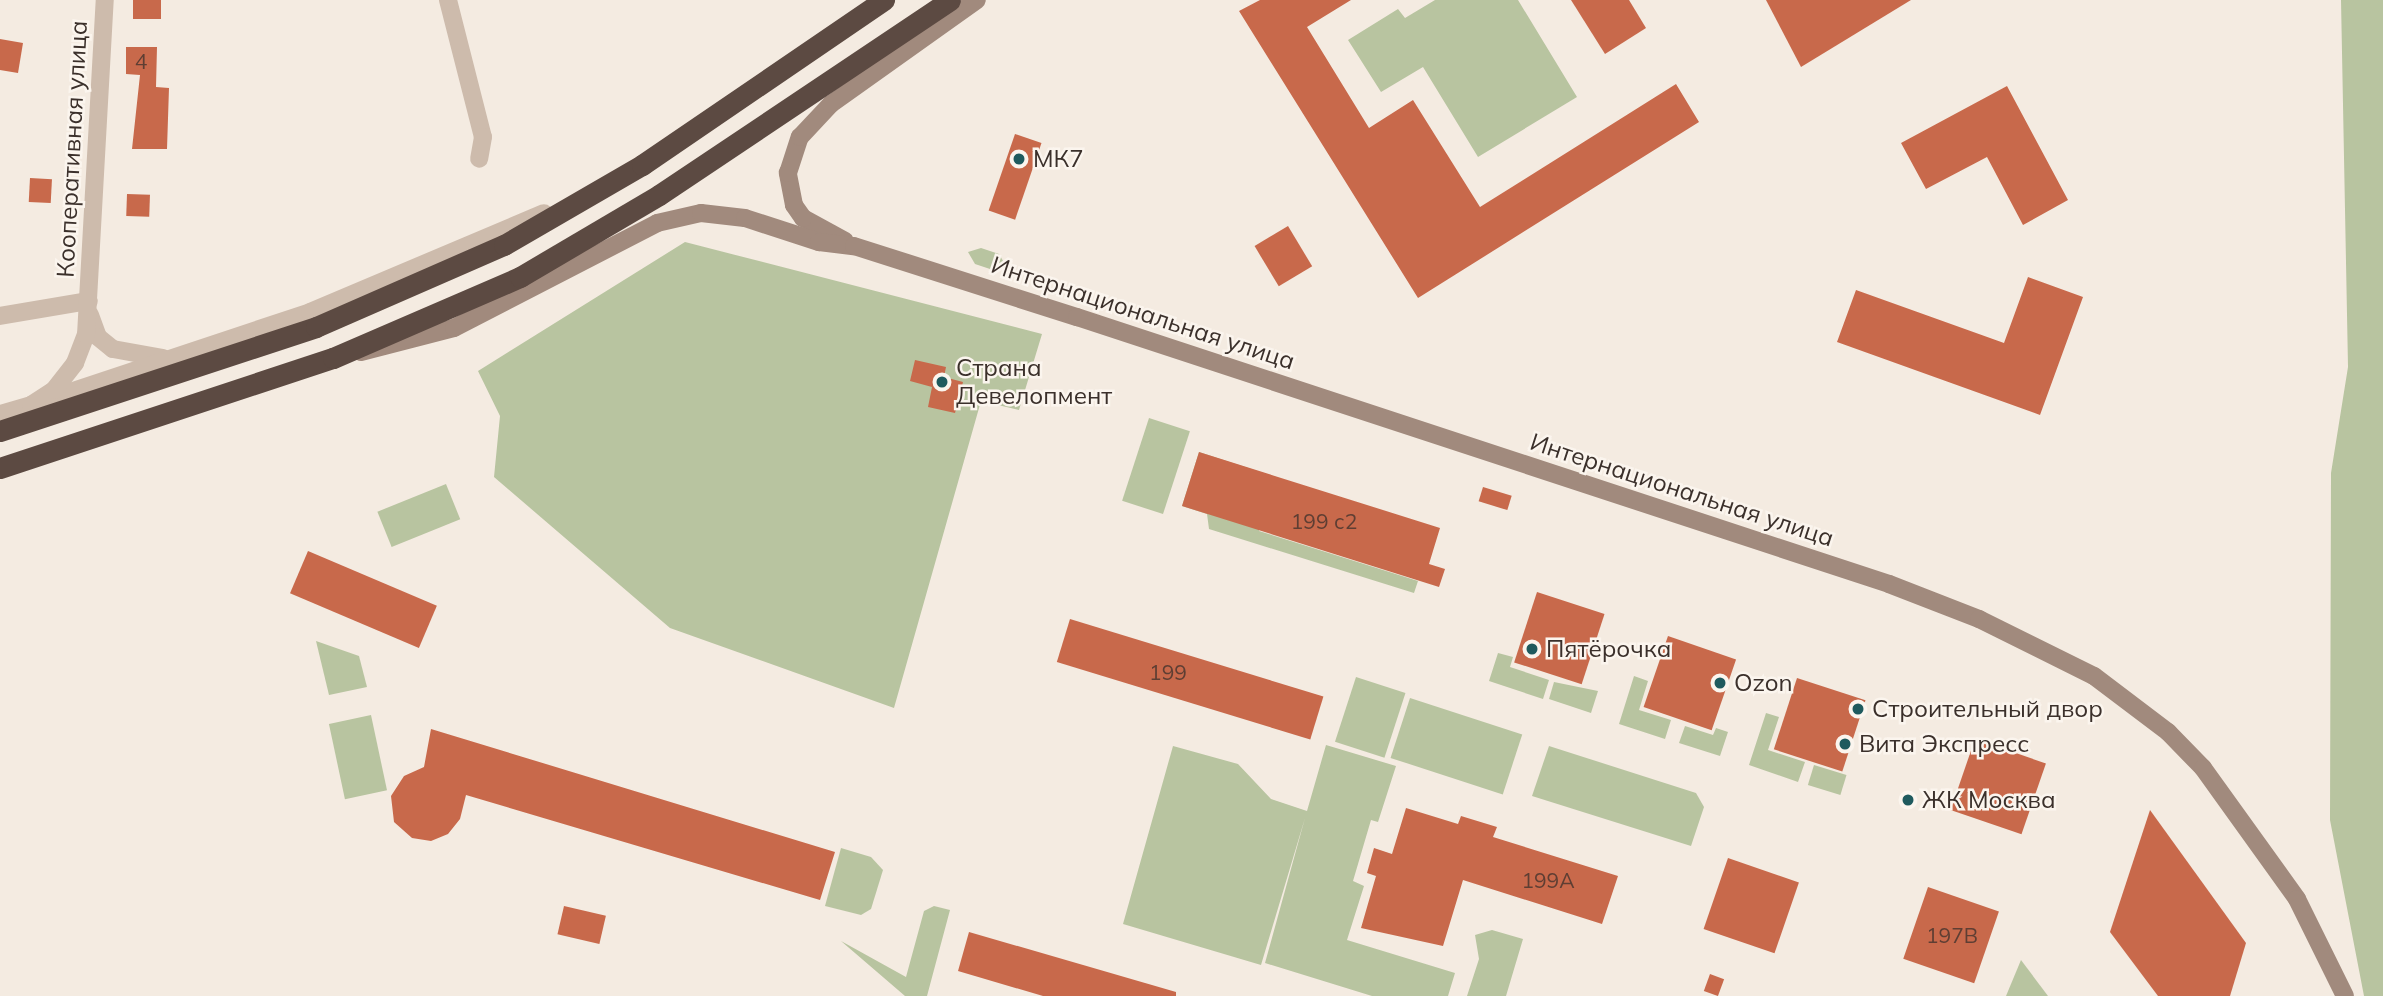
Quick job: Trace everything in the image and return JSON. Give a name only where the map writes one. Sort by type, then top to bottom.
[{"type":"highway","points":[[0,431],[316,327],[420,285],[504,245],[642,165],[884,0]]},
{"type":"highway","points":[[0,468],[333,358],[435,318],[587,239],[950,0]]},
{"type":"street","name":"Кооперативная улица","points":[[89,301],[105,0]]},
{"type":"street","points":[[448,0],[483,137],[479,159]]},
{"type":"street","points":[[854,246],[803,218],[794,205],[788,173],[800,137],[831,104],[977,0]]},
{"type":"street","points":[[0,414],[182,356],[411,271],[642,165]]},
{"type":"street","points":[[333,358],[454,328],[640,231],[682,216],[721,213],[819,242],[854,246]]},
{"type":"street","name":"Интернациональная улица","points":[[854,246],[1889,584],[1979,620],[2094,676],[2168,732],[2203,768],[2297,899],[2344,996]]},
{"type":"street","points":[[0,316],[89,301]]},
{"type":"street","points":[[89,301],[98,337],[113,349],[145,358],[182,356]]},
{"type":"street","points":[[31,405],[54,390],[75,363],[86,335],[89,301]]},
{"type":"green space","points":[[1435,0],[1518,0],[1577,97],[1478,157],[1423,67],[1381,92],[1348,40],[1398,9],[1405,18]]},
{"type":"green space","points":[[2341,0],[2383,0],[2383,996],[2364,996],[2330,820],[2331,473],[2348,367]]},
{"type":"green space","points":[[685,242],[1042,334],[1019,410],[981,401],[894,708],[670,628],[494,477],[500,416],[478,371]]},
{"type":"green space","points":[[981,248],[999,254],[1006,266],[996,271],[975,264],[968,252]]},
{"type":"green space","points":[[1149,418],[1190,431],[1163,514],[1122,501]]},
{"type":"green space","points":[[1199,452],[1276,477],[1259,531],[1418,581],[1414,593],[1209,529],[1207,514],[1182,506]]},
{"type":"green space","points":[[446,484],[460,519],[392,547],[377,512]]},
{"type":"green space","points":[[316,641],[359,656],[367,687],[329,695]]},
{"type":"green space","points":[[1498,653],[1513,657],[1510,667],[1549,680],[1543,699],[1489,681]]},
{"type":"green space","points":[[1634,676],[1648,681],[1639,710],[1671,720],[1665,739],[1619,724]]},
{"type":"green space","points":[[1356,677],[1405,693],[1384,758],[1335,742]]},
{"type":"green space","points":[[1554,682],[1598,691],[1591,713],[1549,699]]},
{"type":"green space","points":[[1410,698],[1522,734],[1503,794],[1391,758]]},
{"type":"green space","points":[[1766,713],[1779,717],[1768,750],[1805,762],[1798,782],[1749,765]]},
{"type":"green space","points":[[371,715],[387,790],[345,799],[329,724]]},
{"type":"green space","points":[[1685,726],[1713,735],[1716,728],[1728,732],[1720,756],[1679,743]]},
{"type":"green space","points":[[1326,745],[1396,766],[1378,822],[1371,820],[1353,881],[1364,886],[1347,940],[1455,973],[1448,996],[1372,996],[1265,963],[1305,818],[1261,965],[1123,924],[1173,746],[1238,764],[1271,799],[1307,811]]},
{"type":"green space","points":[[1549,746],[1696,793],[1704,807],[1691,846],[1532,796]]},
{"type":"green space","points":[[1814,765],[1847,775],[1840,795],[1808,785]]},
{"type":"green space","points":[[841,848],[871,857],[883,870],[871,909],[861,915],[825,906]]},
{"type":"green space","points":[[934,906],[950,910],[927,996],[905,996],[841,941],[906,977],[924,911]]},
{"type":"green space","points":[[1492,930],[1523,939],[1506,996],[1467,996],[1479,959],[1475,935]]},
{"type":"green space","points":[[2021,960],[2048,996],[2006,996]]},
{"type":"building","points":[[133,0],[161,0],[161,19],[133,19]]},
{"type":"building","points":[[1260,0],[1351,0],[1307,27],[1369,128],[1413,100],[1480,207],[1676,84],[1699,122],[1418,298],[1239,11]]},
{"type":"building","points":[[1571,0],[1629,0],[1646,28],[1605,54]]},
{"type":"building","points":[[1766,0],[1911,0],[1801,67]]},
{"type":"building","points":[[0,39],[23,43],[18,73],[0,70]]},
{"type":"building","points":[[126,47],[157,47],[156,87],[169,88],[167,149],[132,149],[140,75],[126,74]]},
{"type":"building","points":[[2007,86],[2068,200],[2023,225],[1987,157],[1926,189],[1901,143]]},
{"type":"building","points":[[1015,134],[1041,143],[1015,220],[989,211]]},
{"type":"building","points":[[30,178],[52,179],[51,203],[29,202]]},
{"type":"building","points":[[127,194],[150,195],[149,217],[126,216]]},
{"type":"building","points":[[1288,226],[1312,266],[1279,286],[1255,246]]},
{"type":"building","points":[[2028,277],[2083,297],[2040,415],[1837,342],[1856,290],[2004,343]]},
{"type":"building","points":[[915,360],[946,367],[944,377],[963,382],[955,413],[928,407],[932,387],[910,381]]},
{"type":"building","points":[[1199,452],[1440,528],[1429,564],[1445,569],[1439,587],[1182,506]]},
{"type":"building","points":[[1483,487],[1512,496],[1507,510],[1479,501]]},
{"type":"building","points":[[308,551],[437,606],[419,648],[290,593]]},
{"type":"building","points":[[1537,592],[1605,614],[1582,684],[1514,662]]},
{"type":"building","points":[[1070,619],[1323,696],[1310,740],[1057,662]]},
{"type":"building","points":[[1668,636],[1736,659],[1712,730],[1644,707]]},
{"type":"building","points":[[1797,678],[1865,700],[1842,772],[1774,749]]},
{"type":"building","points":[[431,729],[835,852],[820,900],[466,795],[460,819],[448,834],[431,841],[412,838],[394,822],[391,796],[404,776],[424,767]]},
{"type":"building","points":[[1975,739],[2046,763],[2021,834],[1951,810]]},
{"type":"building","points":[[1406,808],[1458,824],[1461,816],[1497,827],[1493,837],[1618,876],[1602,924],[1463,880],[1443,946],[1361,928],[1376,876],[1367,873],[1374,848],[1392,854]]},
{"type":"building","points":[[2150,810],[2246,943],[2230,996],[2158,996],[2110,932]]},
{"type":"building","points":[[1728,858],[1799,882],[1774,953],[1704,929]]},
{"type":"building","points":[[1928,887],[1999,911],[1974,983],[1903,959]]},
{"type":"building","points":[[564,906],[606,916],[599,944],[557,934]]},
{"type":"building","points":[[969,932],[1176,992],[1176,996],[1043,996],[958,971]]},
{"type":"building","points":[[1710,974],[1724,979],[1718,996],[1704,991]]},
{"type":"place","name":"МК7","points":[[1019,159]]},
{"type":"place","name":"Страна Девелопмент","points":[[942,382]]},
{"type":"place","name":"Пятёрочка","points":[[1532,649]]},
{"type":"place","name":"Ozon","points":[[1720,683]]},
{"type":"place","name":"Строительный двор","points":[[1858,709]]},
{"type":"place","name":"Вита Экспресс","points":[[1845,744]]},
{"type":"place","name":"ЖК Москва","points":[[1908,800]]}]
